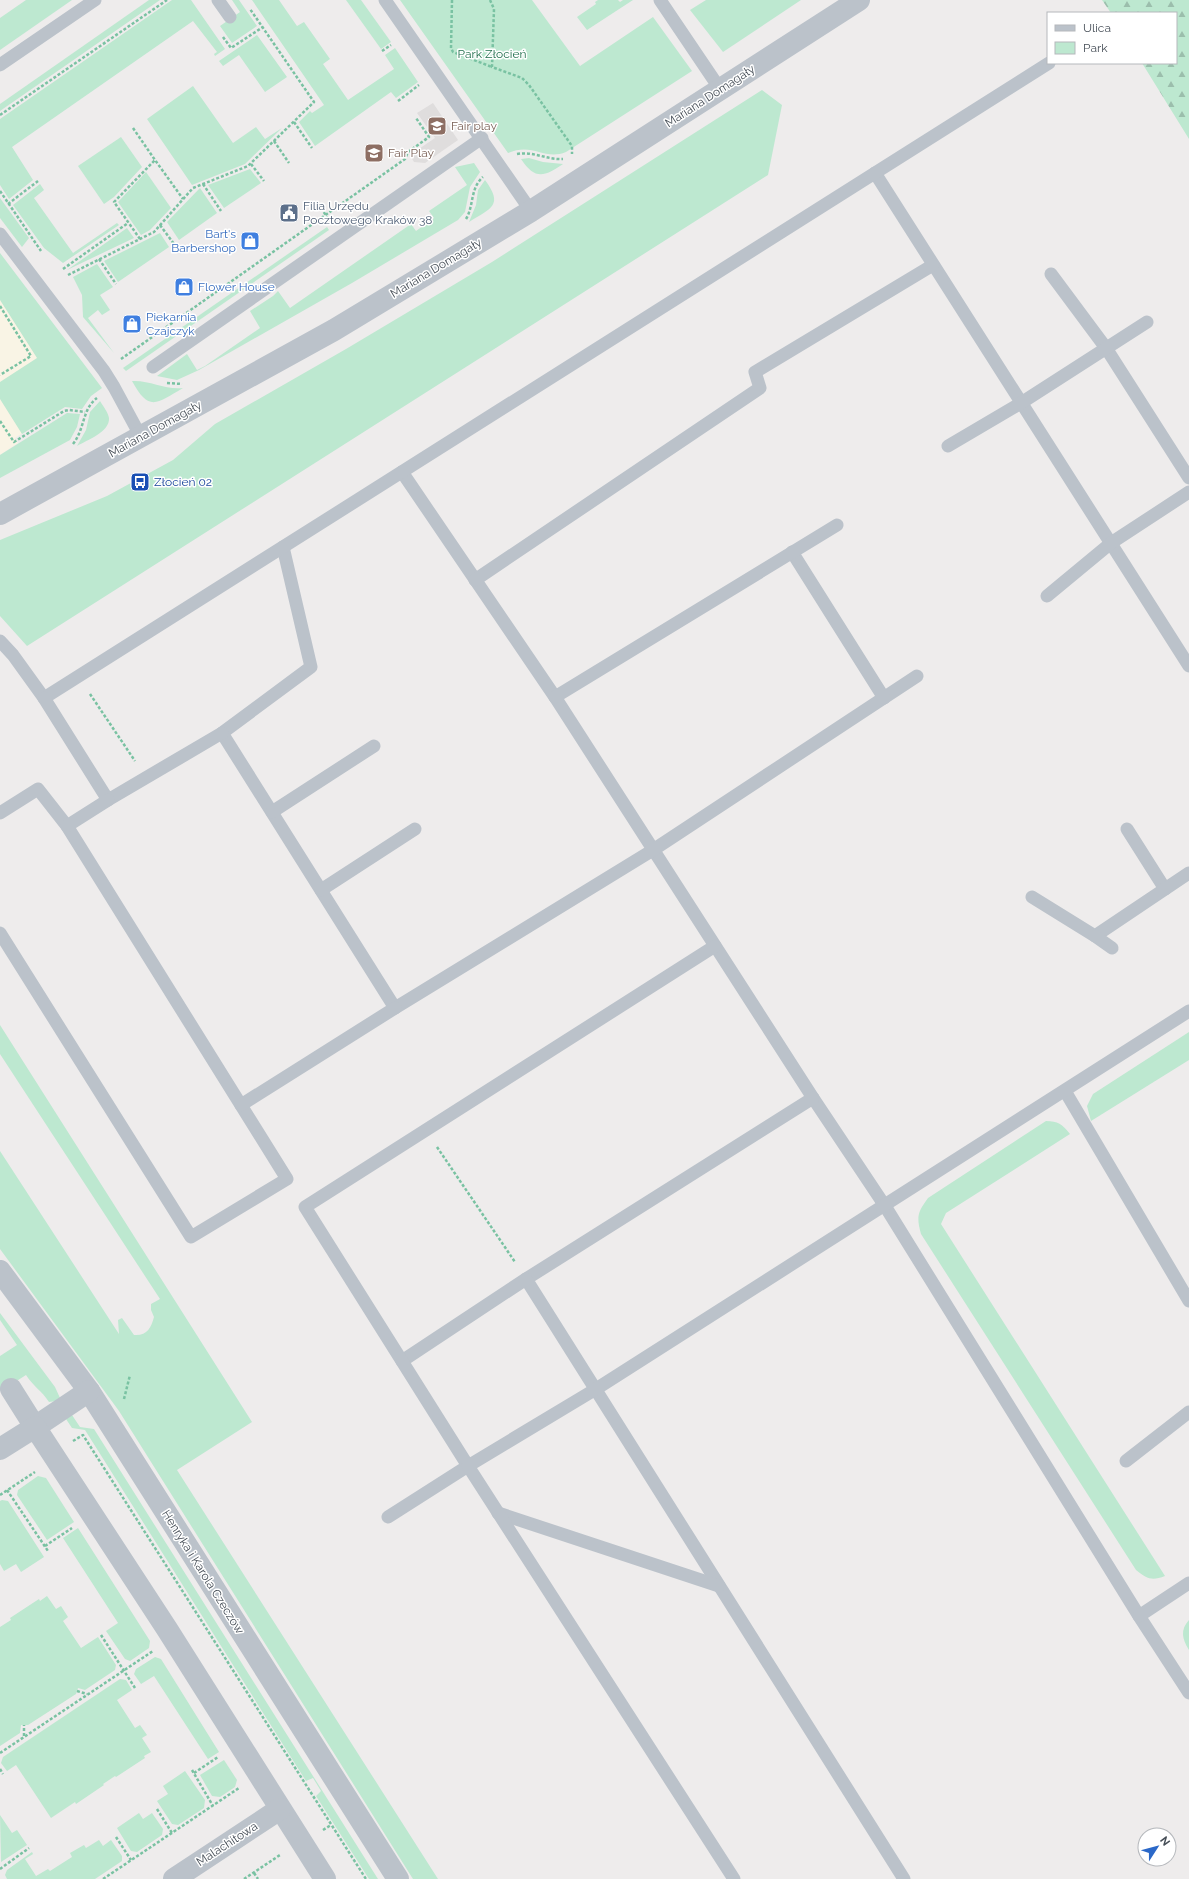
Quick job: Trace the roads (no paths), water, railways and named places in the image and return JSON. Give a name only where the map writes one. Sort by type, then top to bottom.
[{"type":"street","name":"Mariana Domagały","points":[[0,514],[334,330],[531,211],[859,0]]},
{"type":"street","name":"Henryka i Karola Czeczów","points":[[0,1271],[89,1391],[398,1879]]},
{"type":"street","points":[[11,1389],[167,1629],[325,1879]]},
{"type":"street","points":[[0,1449],[89,1391]]},
{"type":"street","name":"Malachitowa","points":[[174,1879],[280,1809]]},
{"type":"lane","points":[[0,65],[95,0]]},
{"type":"lane","points":[[218,0],[230,17]]},
{"type":"lane","points":[[385,0],[482,138],[531,211]]},
{"type":"lane","points":[[660,0],[720,89]]},
{"type":"lane","points":[[44,698],[1047,64]]},
{"type":"lane","points":[[153,367],[482,138]]},
{"type":"lane","points":[[875,173],[1189,666]]},
{"type":"lane","points":[[0,234],[104,371],[141,437]]},
{"type":"lane","points":[[475,580],[760,388],[755,372],[933,265]]},
{"type":"lane","points":[[1050,274],[1106,348],[1189,478]]},
{"type":"lane","points":[[948,446],[1021,403],[1147,322]]},
{"type":"lane","points":[[402,472],[555,697],[714,946],[885,1206],[1139,1616],[1189,1693]]},
{"type":"lane","points":[[1046,596],[1111,543],[1189,492]]},
{"type":"lane","points":[[555,697],[837,525]]},
{"type":"lane","points":[[67,826],[108,800],[222,733],[311,667],[284,547]]},
{"type":"lane","points":[[792,552],[884,698]]},
{"type":"lane","points":[[0,641],[13,655],[44,698],[108,800]]},
{"type":"lane","points":[[241,1105],[395,1008],[653,850],[917,676]]},
{"type":"lane","points":[[222,733],[395,1008]]},
{"type":"lane","points":[[272,812],[374,746]]},
{"type":"lane","points":[[0,813],[38,789],[67,826],[287,1179],[191,1237],[0,933]]},
{"type":"lane","points":[[321,890],[415,829]]},
{"type":"lane","points":[[1127,829],[1165,889]]},
{"type":"lane","points":[[1095,936],[1189,873]]},
{"type":"lane","points":[[1032,897],[1112,948]]},
{"type":"lane","points":[[714,946],[305,1207],[498,1513],[734,1879]]},
{"type":"lane","points":[[388,1517],[468,1466],[596,1389],[1189,1011]]},
{"type":"lane","points":[[1065,1091],[1189,1301]]},
{"type":"lane","points":[[402,1361],[526,1279],[813,1098]]},
{"type":"lane","points":[[526,1279],[904,1879]]},
{"type":"lane","points":[[1126,1461],[1189,1412]]},
{"type":"lane","points":[[498,1513],[719,1586]]},
{"type":"lane","points":[[1139,1616],[1189,1583]]},
{"type":"place","name":"Fair play","points":[[437,126]]},
{"type":"place","name":"Fair Play","points":[[374,153]]},
{"type":"place","name":"Filia Urzędu Pocztowego Kraków 38","points":[[289,213]]},
{"type":"place","name":"Bart's Barbershop","points":[[250,241]]},
{"type":"place","name":"Flower House","points":[[184,287]]},
{"type":"place","name":"Piekarnia Czajczyk","points":[[132,324]]},
{"type":"place","name":"Złocień 02","points":[[140,482]]},
{"type":"park label","name":"Park Złocień","points":[[492,54]]}]
